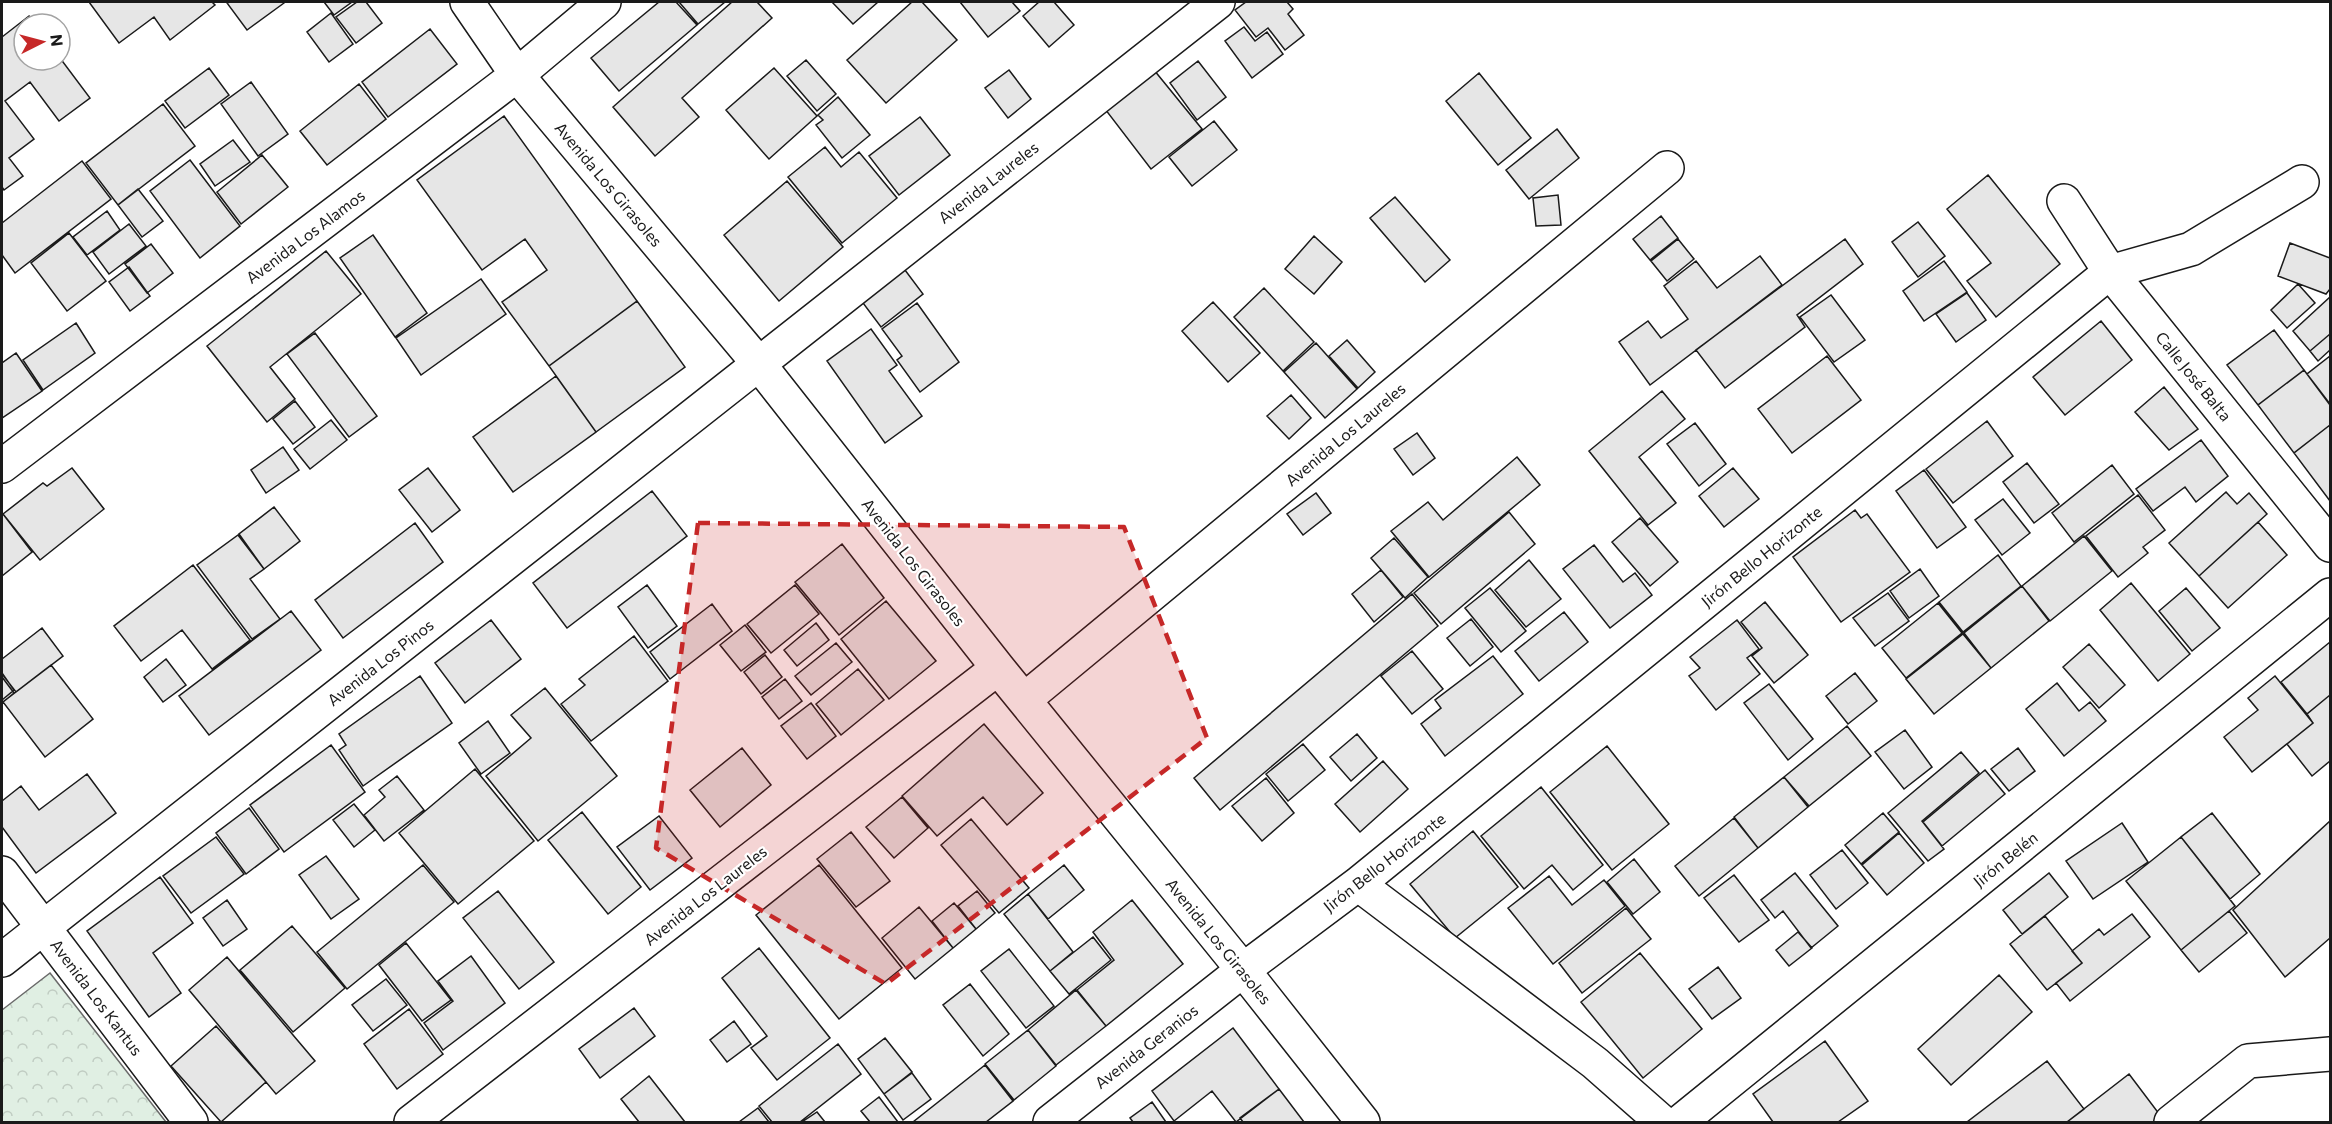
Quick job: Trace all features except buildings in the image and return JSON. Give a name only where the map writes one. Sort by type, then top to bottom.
[{"type":"street","name":"Avenida Los Girasoles","points":[[466,2],[517,75],[758,363],[998,668],[1363,1122]]},
{"type":"street","name":"Avenida Los Alamos","points":[[2,466],[517,75],[604,2]]},
{"type":"street","name":"Avenida Laureles","points":[[758,363],[1218,2]]},
{"type":"street","name":"Avenida Los Laureles","points":[[1024,700],[1667,168]]},
{"type":"street","name":"Jirón Bello Horizonte","points":[[1243,970],[1358,884],[2110,272],[2191,249],[2302,182]]},
{"type":"street","name":"Calle José Balta","points":[[2064,201],[2110,272],[2331,545]]},
{"type":"street","name":"Avenida Los Pinos","points":[[2,960],[758,363]]},
{"type":"street","name":"Jirón Belén","points":[[1680,1122],[2331,595]]},
{"type":"street","name":"Avenida Los Laureles","points":[[411,1122],[998,668]]},
{"type":"street","name":"Avenida Los Kantus","points":[[2,873],[191,1122]]},
{"type":"street","points":[[1358,884],[1595,1063],[1662,1122]]},
{"type":"street","name":"Avenida Geranios","points":[[1050,1122],[1243,970]]},
{"type":"street","points":[[2170,1122],[2248,1061],[2331,1054]]},
{"type":"highlighted area","points":[[698,523],[1124,527],[1207,738],[886,984],[656,848]]},
{"type":"green space","points":[[50,973],[166,1122],[2,1122],[2,1010]]}]
